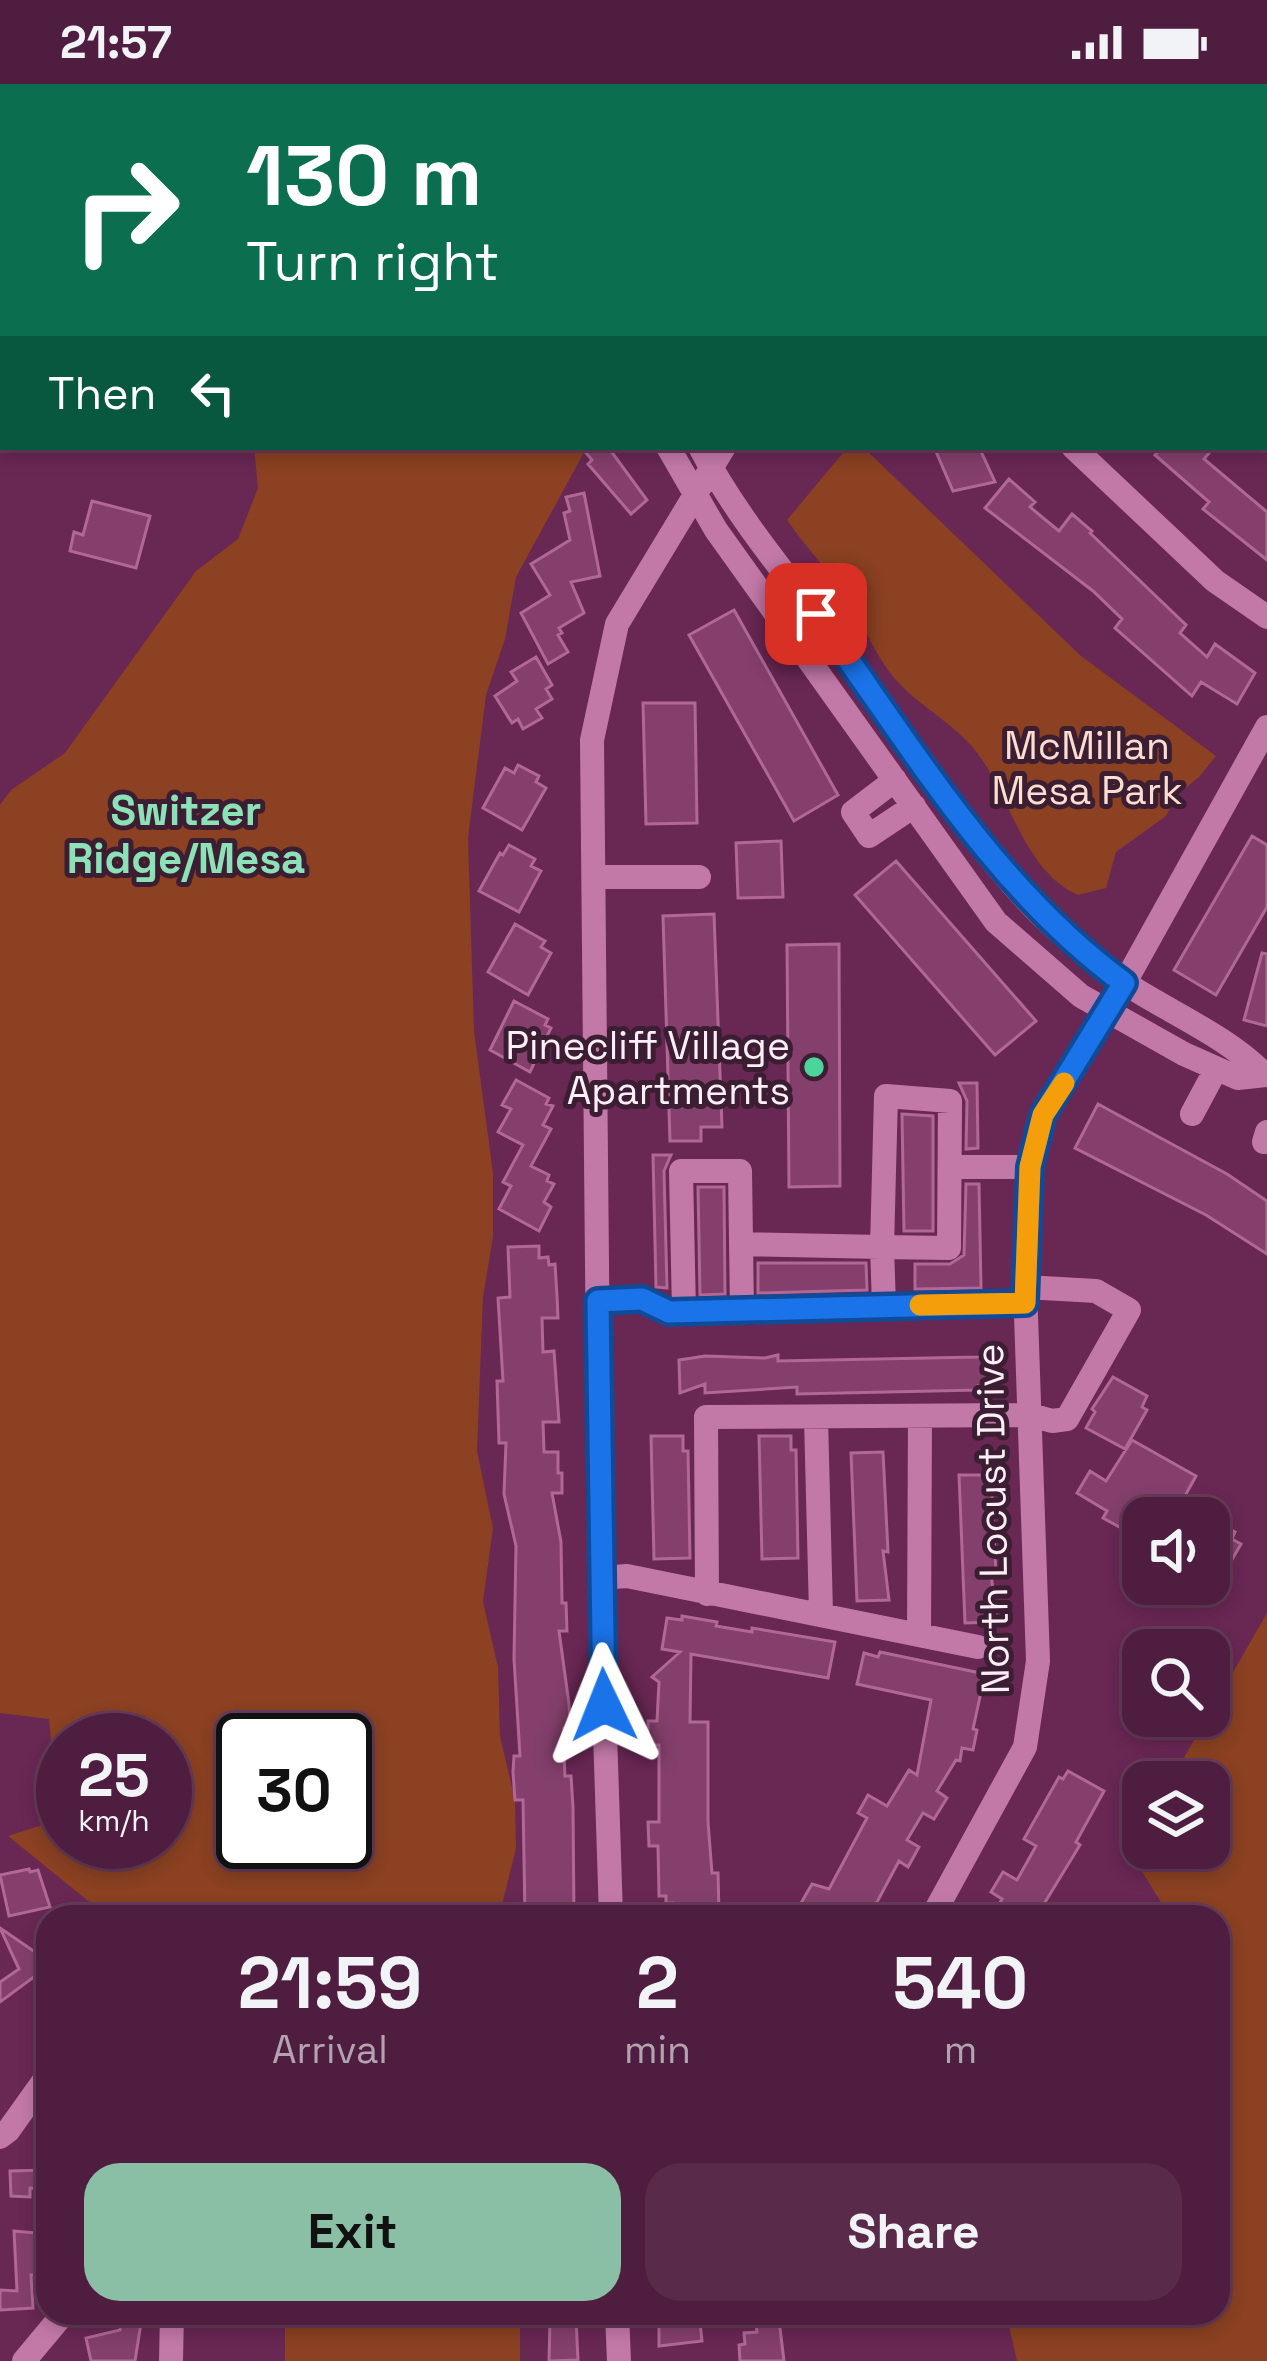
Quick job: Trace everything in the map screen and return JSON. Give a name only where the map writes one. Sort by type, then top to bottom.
[{"type":"street","points":[[670,450],[694,495],[996,922],[1082,996],[1215,1071],[1238,1078],[1266,1075]]},
{"type":"street","points":[[1076,450],[1215,581],[1267,617]]},
{"type":"street","points":[[611,1905],[600,1578],[592,740],[617,624],[694,495],[712,454]]},
{"type":"street","points":[[712,454],[931,779],[1043,917],[1124,983],[1246,1056],[1266,1075]]},
{"type":"street","name":"North Locust Drive","points":[[939,1905],[1025,1747],[1038,1661],[1025,1295],[1030,1167],[1043,1115],[1109,1011],[1267,727]]},
{"type":"street","points":[[905,794],[931,779]]},
{"type":"street","points":[[594,877],[699,877]]},
{"type":"street","points":[[1192,1114],[1215,1071]]},
{"type":"street","points":[[741,1244],[882,1247],[949,1248],[950,1101],[886,1096],[882,1247],[884,1306]]},
{"type":"street","points":[[950,1167],[1030,1167]]},
{"type":"street","points":[[684,1312],[681,1171],[740,1171],[742,1311]]},
{"type":"street","points":[[598,1301],[642,1299],[669,1312],[742,1311],[1096,1291],[1129,1310],[1072,1414],[1052,1421],[1031,1415],[706,1417],[707,1594]]},
{"type":"street","points":[[919,1635],[920,1417]]},
{"type":"street","points":[[816,1418],[820,1613]]},
{"type":"street","points":[[600,1578],[627,1576],[978,1647]]},
{"type":"street","points":[[0,2137],[36,2092]]},
{"type":"street","points":[[24,2361],[54,2325]]},
{"type":"street","points":[[171,2361],[172,2325]]},
{"type":"street","points":[[618,2325],[619,2361]]},
{"type":"green space","points":[[254,450],[585,450],[516,577],[505,639],[486,695],[468,838],[474,1031],[493,1173],[493,1237],[483,1297],[477,1451],[493,1528],[483,1602],[498,1667],[500,1736],[515,1800],[516,1848],[504,1905],[93,1905],[49,1869],[192,1869],[192,1713],[36,1713],[36,1717],[0,1713],[0,805],[11,790],[65,753],[196,571],[238,539],[258,488]]},
{"type":"green space","name":"McMillan Mesa Park","points":[[845,450],[866,450],[1081,656],[1216,756],[1177,795],[1166,816],[1116,852],[1106,888],[1078,895],[1060,884],[1031,851],[978,754],[896,680],[844,593],[787,520]]},
{"type":"green space","points":[[1267,1613],[1267,2361],[1017,2361],[1009,2325],[1230,2325],[1230,1905],[1163,1905],[1140,1869],[1230,1869],[1230,1761],[1182,1761],[1196,1737],[1230,1737],[1230,1677]]},
{"type":"green space","points":[[36,1827],[36,1859],[8,1836]]},
{"type":"green space","points":[[285,2325],[520,2325],[520,2361],[285,2361]]},
{"type":"building","points":[[584,450],[610,450],[647,500],[631,514],[588,464],[592,460]]},
{"type":"building","points":[[935,450],[980,450],[995,482],[953,491]]},
{"type":"building","points":[[1159,450],[1212,450],[1204,459],[1267,512],[1267,560],[1203,509],[1209,502],[1155,455]]},
{"type":"building","points":[[1009,479],[1035,502],[1030,507],[1059,531],[1072,514],[1092,531],[1186,625],[1180,633],[1207,657],[1215,644],[1255,673],[1237,704],[1201,682],[1192,696],[1115,628],[1122,619],[1093,591],[985,508]]},
{"type":"building","points":[[584,493],[600,576],[571,582],[584,613],[559,628],[568,652],[548,664],[521,613],[550,595],[531,564],[570,540],[566,497]]},
{"type":"building","points":[[92,501],[150,516],[136,568],[70,551],[74,532],[83,535]]},
{"type":"building","points":[[734,610],[838,795],[794,821],[689,635]]},
{"type":"building","points":[[536,657],[552,685],[546,689],[552,699],[536,709],[542,718],[523,729],[518,719],[512,723],[495,696],[517,681],[511,672]]},
{"type":"building","points":[[643,703],[695,703],[697,823],[646,824]]},
{"type":"building","points":[[518,765],[539,776],[536,782],[546,788],[522,830],[483,808],[505,768],[514,773]]},
{"type":"building","points":[[1252,836],[1267,845],[1267,907],[1216,995],[1174,970]]},
{"type":"building","points":[[781,841],[783,897],[738,898],[736,843]]},
{"type":"building","points":[[509,845],[535,859],[531,866],[541,871],[519,912],[479,891]]},
{"type":"building","points":[[896,861],[1036,1021],[995,1055],[855,895]]},
{"type":"building","name":"Pinecliff Village Apartments","points":[[714,914],[722,1127],[701,1127],[701,1141],[670,1141],[663,916]]},
{"type":"building","points":[[515,924],[545,941],[541,947],[551,953],[528,995],[488,972]]},
{"type":"building","name":"Pinecliff Village Apartments","points":[[839,944],[840,1186],[789,1187],[787,945]]},
{"type":"building","points":[[1262,953],[1267,954],[1267,1026],[1244,1020]]},
{"type":"building","points":[[514,1001],[548,1019],[545,1025],[551,1028],[530,1072],[490,1050]]},
{"type":"building","points":[[516,1080],[549,1098],[546,1104],[553,1106],[543,1125],[551,1129],[531,1166],[549,1175],[547,1181],[554,1184],[544,1202],[551,1207],[539,1231],[499,1209],[511,1186],[503,1182],[523,1145],[498,1132],[511,1109],[502,1105]]},
{"type":"building","points":[[959,1083],[977,1083],[978,1148],[966,1149],[967,1101]]},
{"type":"building","points":[[1098,1104],[1267,1201],[1267,1254],[1206,1215],[1075,1148]]},
{"type":"building","points":[[902,1114],[933,1116],[933,1231],[904,1231]]},
{"type":"building","points":[[653,1155],[671,1155],[664,1171],[667,1288],[656,1287]]},
{"type":"building","points":[[966,1184],[979,1184],[981,1288],[915,1289],[915,1264],[950,1264],[964,1255]]},
{"type":"building","points":[[698,1187],[724,1187],[725,1294],[700,1295]]},
{"type":"building","points":[[539,1246],[539,1258],[548,1257],[549,1265],[555,1264],[558,1318],[542,1318],[543,1352],[554,1351],[559,1422],[543,1422],[544,1452],[558,1452],[558,1473],[562,1473],[562,1493],[552,1493],[561,1542],[562,1603],[566,1603],[567,1631],[559,1631],[569,1704],[570,1728],[564,1728],[563,1735],[565,1776],[571,1776],[573,1807],[574,1905],[525,1905],[523,1800],[515,1800],[513,1772],[514,1756],[520,1756],[514,1659],[516,1546],[504,1494],[506,1443],[499,1443],[497,1381],[503,1381],[498,1298],[510,1297],[508,1247]]},
{"type":"building","points":[[758,1263],[866,1263],[867,1290],[758,1293]]},
{"type":"building","points":[[992,1353],[993,1385],[978,1386],[978,1390],[797,1394],[797,1387],[705,1393],[705,1384],[680,1393],[679,1360],[705,1356],[778,1355],[778,1361]]},
{"type":"building","points":[[1113,1377],[1147,1396],[1142,1407],[1147,1410],[1125,1449],[1086,1428]]},
{"type":"building","points":[[651,1436],[683,1436],[683,1451],[688,1451],[690,1558],[654,1559]]},
{"type":"building","points":[[759,1436],[791,1436],[791,1450],[796,1450],[798,1558],[762,1559]]},
{"type":"building","points":[[1132,1440],[1196,1476],[1184,1497],[1122,1497],[1122,1528],[1103,1518],[1107,1511],[1077,1493],[1090,1471],[1106,1481]]},
{"type":"building","points":[[883,1452],[888,1552],[883,1551],[889,1600],[857,1601],[851,1453]]},
{"type":"building","points":[[959,1475],[991,1475],[996,1574],[991,1574],[997,1622],[965,1623]]},
{"type":"building","points":[[1230,1529],[1235,1532],[1232,1539],[1241,1544],[1230,1563]]},
{"type":"building","points":[[682,1616],[717,1622],[716,1626],[835,1642],[828,1678],[691,1654],[690,1722],[708,1722],[708,1822],[719,1905],[666,1903],[666,1896],[659,1896],[658,1846],[649,1846],[648,1822],[659,1822],[659,1745],[648,1745],[648,1721],[657,1721],[659,1682],[652,1677],[680,1652],[662,1649],[667,1618],[682,1620]]},
{"type":"building","points":[[880,1652],[985,1674],[973,1750],[962,1748],[960,1761],[956,1760],[937,1791],[947,1798],[934,1819],[923,1813],[907,1840],[919,1847],[908,1867],[899,1861],[875,1905],[803,1905],[812,1884],[829,1889],[867,1818],[858,1813],[868,1795],[887,1806],[909,1770],[917,1775],[931,1700],[857,1684],[864,1653],[878,1657]]},
{"type":"building","points":[[1068,1771],[1104,1791],[1076,1842],[1080,1845],[1043,1905],[999,1905],[1002,1899],[991,1892],[1003,1872],[1017,1880],[1036,1846],[1024,1839],[1059,1777],[1063,1779]]},
{"type":"building","points":[[38,1870],[49,1905],[9,1916],[0,1875]]},
{"type":"building","points":[[0,1928],[36,1953],[36,1975],[0,2002],[0,1982],[19,1969]]},
{"type":"building","points":[[36,2170],[36,2188],[30,2188],[30,2197],[11,2196],[10,2171]]},
{"type":"building","points":[[14,2231],[36,2233],[33,2308],[0,2310],[0,2290],[17,2291]]},
{"type":"building","points":[[121,2325],[141,2325],[135,2361],[91,2361],[86,2338],[120,2330]]},
{"type":"building","points":[[550,2325],[576,2325],[578,2360],[549,2361]]},
{"type":"building","points":[[659,2325],[700,2325],[702,2341],[659,2346]]},
{"type":"building","points":[[756,2325],[780,2325],[784,2361],[740,2361],[744,2333],[757,2332]]},
{"type":"slow traffic","points":[[920,1305],[1025,1303],[1030,1167],[1043,1115],[1064,1083]]},
{"type":"place","name":"Pinecliff Village Apartments","points":[[814,1067]]},
{"type":"district","name":"Switzer Ridge/Mesa","points":[[186,834]]},
{"type":"route","points":[[604,1705],[598,1301],[642,1299],[669,1312],[1025,1303],[1030,1167],[1043,1115],[1124,983],[1043,917],[999,867],[929,777],[816,614]]}]
